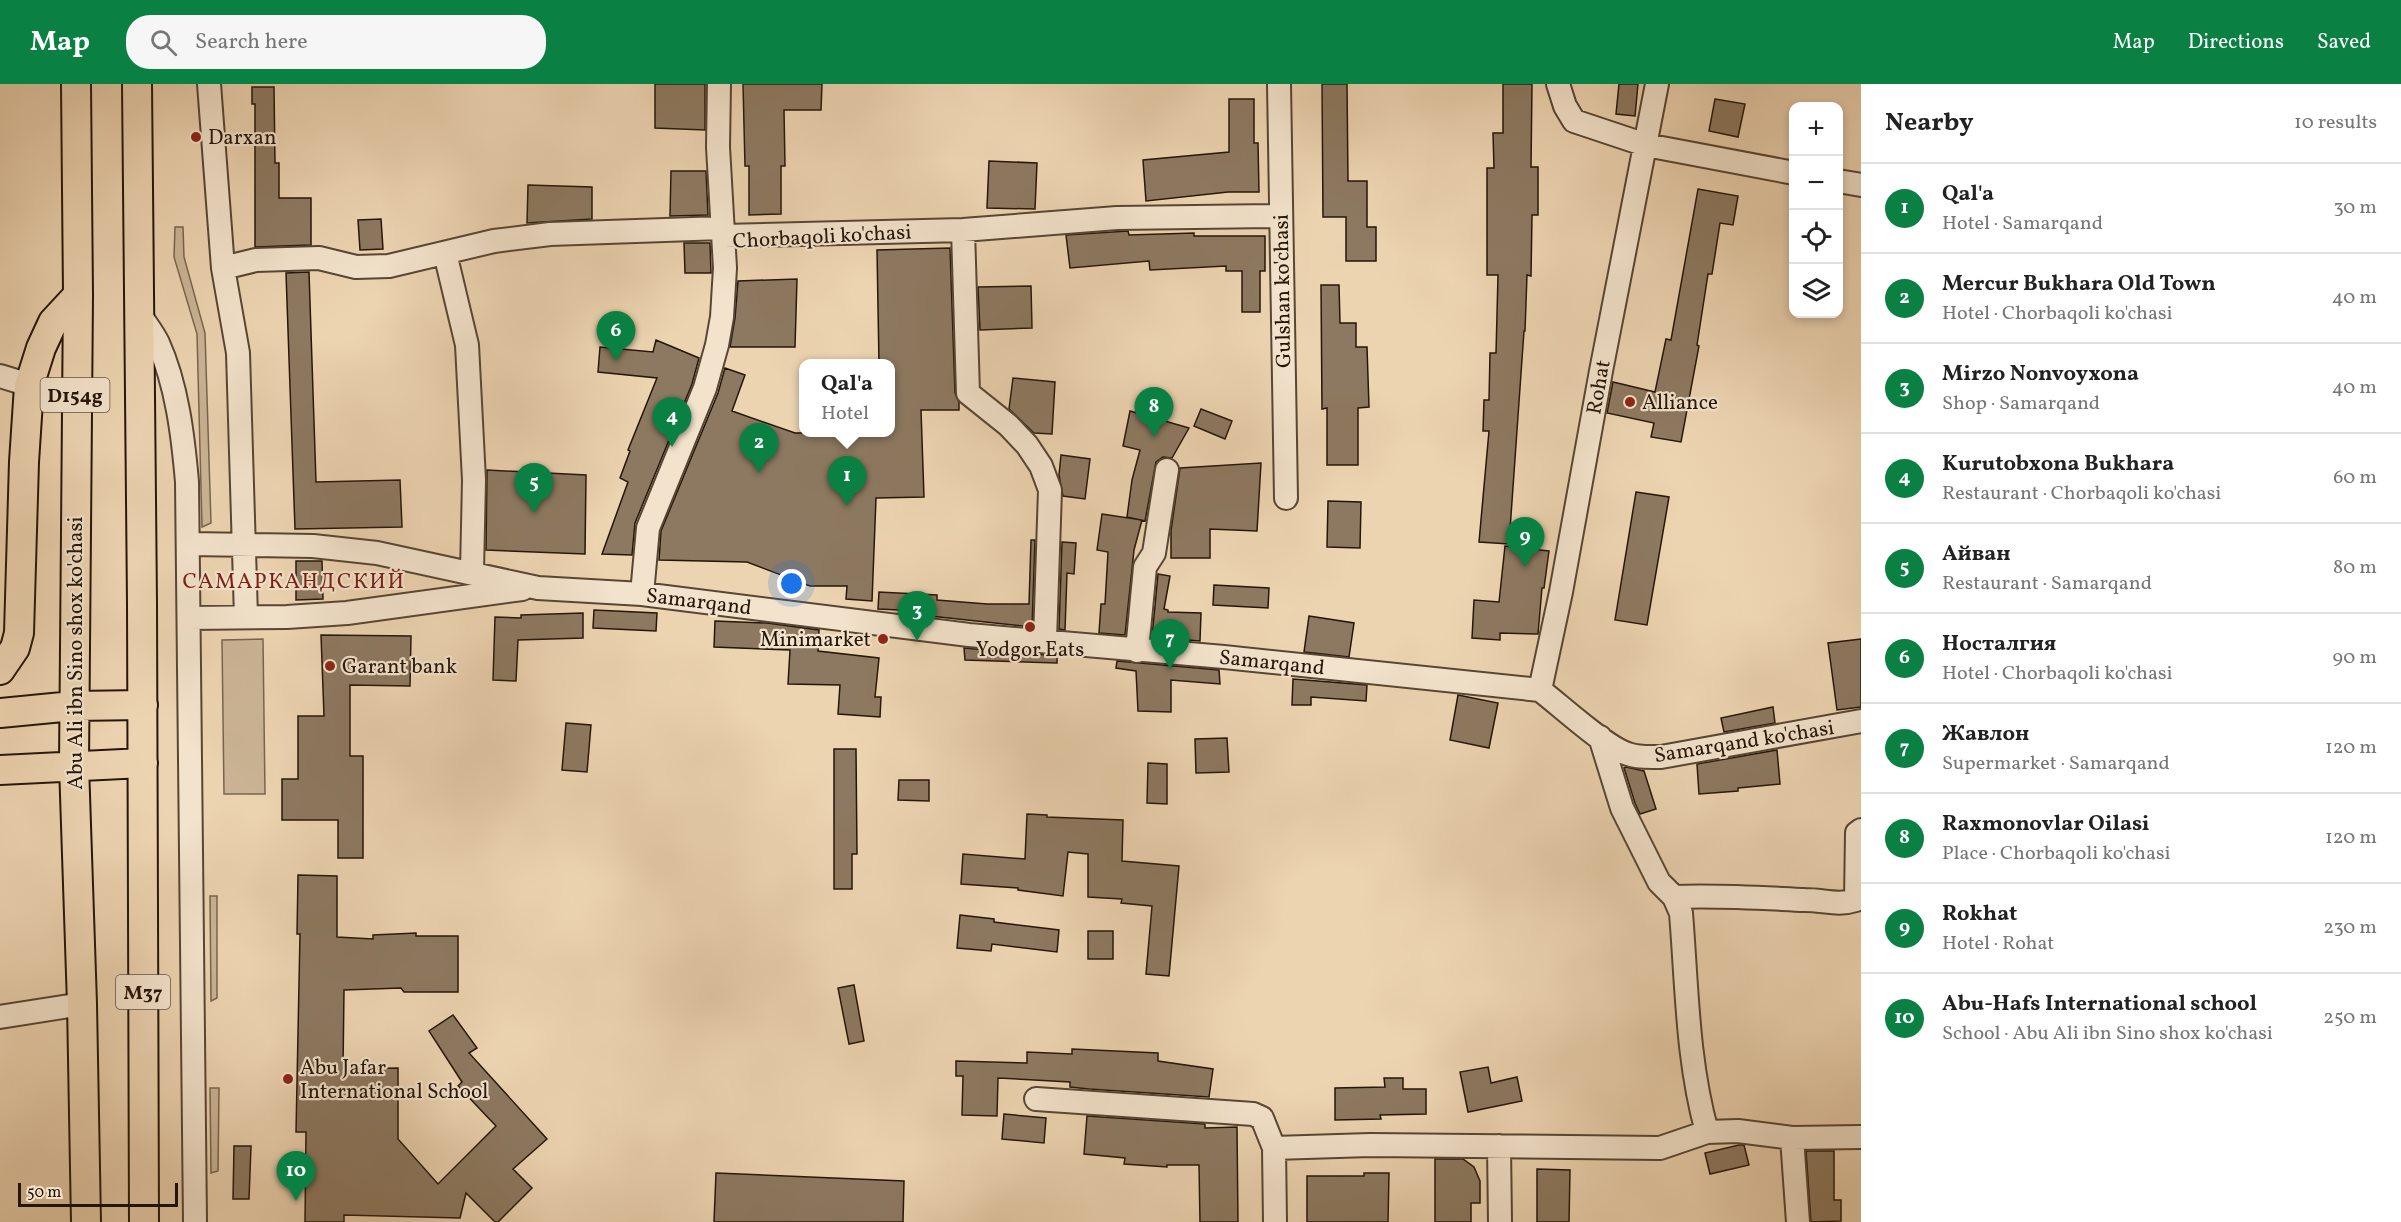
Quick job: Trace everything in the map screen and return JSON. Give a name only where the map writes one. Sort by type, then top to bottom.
[{"type":"main road","name":"Abu Ali ibn Sino shox ko'chasi","points":[[76,84],[78,295],[73,706],[86,1222]]},
{"type":"main road","name":"D154g","points":[[137,84],[142,705]]},
{"type":"main road","points":[[0,670],[15,648],[19,633],[24,462],[29,386],[41,348],[53,322],[78,295]]},
{"type":"main road","points":[[0,713],[73,706],[142,705]]},
{"type":"main road","name":"M37","points":[[142,705],[144,1222]]},
{"type":"main road","points":[[0,770],[143,763]]},
{"type":"street","points":[[209,84],[223,268],[238,353],[246,617]]},
{"type":"street","points":[[223,268],[256,260],[319,258],[356,267],[389,266],[494,241],[550,234],[723,232],[718,147],[719,84]]},
{"type":"street","name":"Gulshan ko'chasi","points":[[1279,84],[1286,498]]},
{"type":"street","points":[[1558,84],[1565,106],[1574,121],[1646,145],[1789,172]]},
{"type":"street","name":"Rohat","points":[[1540,690],[1561,592],[1601,370],[1657,84]]},
{"type":"street","points":[[1843,182],[1861,185]]},
{"type":"street","name":"Chorbaqoli ko'chasi","points":[[642,594],[648,528],[705,388],[717,345],[725,295],[723,232],[963,230],[1117,218],[1280,216]]},
{"type":"street","points":[[963,230],[968,393],[1008,425],[1027,445],[1041,466],[1050,490],[1045,640]]},
{"type":"street","points":[[445,254],[466,345],[474,480],[472,572]]},
{"type":"street","points":[[140,315],[157,341],[176,402],[185,462],[190,618],[195,1222]]},
{"type":"street","points":[[0,376],[75,399]]},
{"type":"street","points":[[1137,651],[1145,567],[1154,553],[1167,470]]},
{"type":"street","name":"Samarqand","points":[[188,544],[313,546],[377,553],[538,588],[642,594],[969,635],[1224,657],[1540,690]]},
{"type":"street","name":"Samarqand","points":[[190,618],[347,613],[538,588]]},
{"type":"street","name":"Samarqand ko'chasi","points":[[1540,690],[1600,737],[1626,754],[1661,757],[1861,721]]},
{"type":"street","points":[[1600,737],[1622,808],[1659,882],[1674,897],[1681,913],[1687,1021],[1697,1098],[1707,1132]]},
{"type":"street","points":[[1674,897],[1709,895],[1805,900],[1840,905],[1856,900],[1857,832],[1861,830]]},
{"type":"street","points":[[0,1017],[82,1004]]},
{"type":"street","points":[[1036,1099],[1253,1114],[1262,1118],[1274,1148],[1275,1222]]},
{"type":"street","points":[[1274,1148],[1360,1145],[1660,1148],[1707,1132],[1738,1131],[1792,1138],[1861,1137]]},
{"type":"street","points":[[1792,1138],[1798,1222]]},
{"type":"street","points":[[1499,1146],[1500,1222]]},
{"type":"shaded area","points":[[175,227],[183,227],[184,257],[205,333],[211,523],[202,527],[197,334],[174,257]]},
{"type":"shaded area","points":[[263,639],[265,794],[224,794],[222,640]]},
{"type":"shaded area","points":[[210,896],[217,896],[217,998],[211,1001]]},
{"type":"shaded area","points":[[210,1088],[219,1088],[218,1171],[211,1173]]},
{"type":"building","points":[[655,84],[705,84],[705,130],[655,128]]},
{"type":"building","points":[[743,84],[822,84],[821,110],[784,110],[785,166],[781,166],[781,214],[749,215],[749,166],[745,166]]},
{"type":"building","points":[[1322,84],[1347,84],[1348,181],[1367,181],[1367,227],[1376,227],[1376,261],[1346,261],[1346,217],[1323,217]]},
{"type":"building","points":[[1503,84],[1532,84],[1531,167],[1538,167],[1538,215],[1532,215],[1531,276],[1527,275],[1509,544],[1479,542],[1489,431],[1483,431],[1484,400],[1489,400],[1490,353],[1496,353],[1498,275],[1487,275],[1487,168],[1494,168],[1493,133],[1503,133]]},
{"type":"building","points":[[1619,84],[1638,84],[1635,116],[1616,114]]},
{"type":"building","points":[[252,87],[274,87],[275,163],[279,163],[279,198],[311,198],[311,245],[255,247],[255,104],[252,104]]},
{"type":"building","points":[[1229,99],[1254,99],[1254,143],[1258,143],[1259,192],[1228,192],[1146,201],[1143,160],[1229,152]]},
{"type":"building","points":[[1715,99],[1745,104],[1738,137],[1709,131]]},
{"type":"building","points":[[989,161],[1037,163],[1035,209],[987,208]]},
{"type":"building","points":[[671,171],[706,171],[708,215],[670,216]]},
{"type":"building","points":[[528,185],[592,187],[592,219],[527,223]]},
{"type":"building","points":[[1698,189],[1738,196],[1733,225],[1720,223],[1712,274],[1708,274],[1697,345],[1699,346],[1681,442],[1651,437],[1654,423],[1607,413],[1613,382],[1655,392],[1666,339],[1671,340]]},
{"type":"building","points":[[381,219],[383,249],[360,250],[358,220]]},
{"type":"building","points":[[1128,231],[1129,235],[1194,233],[1194,236],[1265,236],[1265,271],[1260,271],[1260,312],[1242,312],[1242,271],[1226,271],[1226,266],[1150,270],[1149,261],[1070,268],[1066,235]]},
{"type":"building","points":[[684,243],[710,243],[711,273],[685,273]]},
{"type":"building","points":[[950,248],[955,393],[959,402],[959,410],[921,410],[924,497],[876,498],[872,601],[846,599],[847,586],[810,586],[747,562],[659,560],[661,531],[718,393],[725,368],[745,375],[732,411],[799,433],[799,437],[895,437],[895,359],[879,359],[877,250]]},
{"type":"building","points":[[309,272],[316,482],[400,480],[402,527],[295,529],[286,273]]},
{"type":"building","points":[[797,279],[795,347],[730,347],[738,281]]},
{"type":"building","points":[[1321,285],[1339,285],[1340,323],[1356,323],[1356,347],[1367,347],[1369,407],[1358,408],[1358,465],[1327,465],[1327,408],[1322,409]]},
{"type":"building","points":[[1031,286],[1032,328],[980,330],[978,287]]},
{"type":"building","points":[[656,340],[699,358],[692,384],[635,523],[632,555],[602,554],[628,482],[620,478],[630,451],[628,450],[657,378],[598,372],[600,347],[653,352]]},
{"type":"building","points":[[1013,378],[1055,382],[1052,434],[1034,433],[1009,409]]},
{"type":"building","points":[[1201,409],[1232,421],[1225,439],[1194,426]]},
{"type":"building","points":[[1130,411],[1189,428],[1172,458],[1163,457],[1156,462],[1145,521],[1127,517],[1132,480],[1140,450],[1123,446]]},
{"type":"building","points":[[1061,455],[1090,459],[1085,499],[1063,496],[1059,475]]},
{"type":"building","points":[[1261,463],[1257,531],[1210,529],[1210,558],[1171,558],[1171,531],[1180,468]]},
{"type":"building","points":[[487,470],[586,475],[585,554],[486,550]]},
{"type":"building","points":[[1636,492],[1669,497],[1647,625],[1615,620]]},
{"type":"building","points":[[1328,501],[1361,502],[1360,548],[1327,547]]},
{"type":"building","points":[[1102,514],[1142,520],[1134,550],[1125,635],[1099,633],[1101,604],[1105,604],[1108,552],[1097,550]]},
{"type":"building","points":[[1031,540],[1035,540],[1032,627],[921,615],[921,611],[878,609],[879,592],[937,595],[937,600],[987,604],[1029,604]]},
{"type":"building","points":[[1062,542],[1076,543],[1074,574],[1067,573],[1065,630],[1059,629]]},
{"type":"building","points":[[1505,546],[1549,551],[1544,588],[1542,588],[1538,634],[1500,633],[1500,640],[1472,638],[1474,600],[1499,602]]},
{"type":"building","points":[[296,561],[322,561],[323,599],[296,600]]},
{"type":"building","points":[[1158,574],[1170,576],[1164,609],[1168,612],[1201,613],[1200,641],[1152,637]]},
{"type":"building","points":[[1214,585],[1269,588],[1268,608],[1213,605]]},
{"type":"building","points":[[594,610],[657,613],[656,631],[593,628]]},
{"type":"building","points":[[583,613],[583,638],[518,640],[516,681],[493,680],[495,617],[521,618],[521,615]]},
{"type":"building","points":[[1309,616],[1354,623],[1349,657],[1304,652]]},
{"type":"building","points":[[715,621],[767,623],[819,630],[818,651],[879,658],[875,697],[881,697],[880,717],[838,714],[840,685],[788,684],[790,650],[714,647]]},
{"type":"building","points":[[321,635],[411,636],[410,686],[350,685],[350,756],[363,756],[363,858],[338,858],[338,820],[282,820],[282,779],[298,779],[298,716],[324,716]]},
{"type":"building","points":[[1861,639],[1861,707],[1837,710],[1828,643]]},
{"type":"building","points":[[964,648],[1057,656],[1057,663],[965,660]]},
{"type":"building","points":[[1117,661],[1219,670],[1220,684],[1171,680],[1171,712],[1138,711],[1136,671],[1116,668]]},
{"type":"building","points":[[1293,679],[1367,685],[1366,701],[1311,697],[1311,705],[1292,705]]},
{"type":"building","points":[[1458,695],[1498,703],[1489,748],[1450,740]]},
{"type":"building","points":[[1773,707],[1775,723],[1724,732],[1721,718]]},
{"type":"building","points":[[566,723],[591,725],[587,772],[562,770]]},
{"type":"building","points":[[1227,738],[1229,772],[1196,773],[1195,739]]},
{"type":"building","points":[[834,749],[856,749],[857,854],[852,854],[852,889],[834,889]]},
{"type":"building","points":[[1777,750],[1780,784],[1738,788],[1738,791],[1699,794],[1697,764]]},
{"type":"building","points":[[1148,763],[1167,764],[1167,804],[1147,803]]},
{"type":"building","points":[[1624,768],[1644,771],[1656,809],[1640,814]]},
{"type":"building","points":[[899,780],[929,780],[929,801],[898,800]]},
{"type":"building","points":[[1027,814],[1123,820],[1122,861],[1179,866],[1169,976],[1146,974],[1152,906],[1121,903],[1122,899],[1088,897],[1088,854],[1068,852],[1063,896],[1018,890],[1018,888],[961,884],[963,854],[1025,859]]},
{"type":"building","points":[[298,875],[337,876],[337,937],[373,939],[373,935],[416,933],[416,936],[458,936],[458,992],[404,992],[401,988],[344,990],[343,1069],[398,1068],[398,1139],[438,1184],[496,1126],[458,1086],[462,1082],[429,1031],[453,1015],[477,1048],[469,1053],[547,1139],[513,1169],[532,1188],[498,1222],[495,1222],[466,1193],[460,1218],[344,1215],[344,1222],[305,1222],[306,1132],[296,1132],[300,934],[297,934]]},
{"type":"building","points":[[960,915],[994,919],[994,922],[1059,930],[1057,952],[992,944],[991,951],[957,948]]},
{"type":"building","points":[[1088,931],[1113,931],[1113,959],[1088,959]]},
{"type":"building","points":[[854,985],[864,1041],[849,1044],[838,988]]},
{"type":"building","points":[[1072,1049],[1158,1053],[1158,1061],[1213,1069],[1209,1097],[1089,1089],[1070,1087],[1070,1082],[998,1078],[997,1116],[962,1115],[963,1076],[956,1076],[956,1061],[1027,1063],[1027,1052],[1072,1054]]},
{"type":"building","points":[[1488,1067],[1491,1083],[1517,1077],[1522,1101],[1468,1112],[1460,1072]]},
{"type":"building","points":[[1384,1078],[1403,1078],[1403,1089],[1426,1089],[1426,1114],[1380,1115],[1381,1119],[1335,1120],[1335,1088],[1385,1087]]},
{"type":"building","points":[[1004,1114],[1046,1118],[1044,1143],[1002,1139]]},
{"type":"building","points":[[1087,1116],[1205,1124],[1205,1128],[1237,1127],[1238,1222],[1200,1222],[1199,1165],[1167,1165],[1167,1167],[1124,1164],[1125,1158],[1084,1154]]},
{"type":"building","points":[[1744,1145],[1749,1165],[1710,1174],[1705,1153]]},
{"type":"building","points":[[234,1146],[251,1146],[249,1199],[233,1199]]},
{"type":"building","points":[[1806,1151],[1834,1151],[1834,1200],[1841,1200],[1841,1221],[1811,1222]]},
{"type":"building","points":[[1435,1159],[1463,1159],[1474,1167],[1480,1181],[1480,1203],[1471,1203],[1471,1222],[1435,1222]]},
{"type":"building","points":[[1537,1169],[1570,1170],[1569,1222],[1537,1222]]},
{"type":"building","points":[[716,1173],[904,1181],[903,1222],[714,1222]]},
{"type":"building","points":[[1364,1173],[1389,1173],[1388,1222],[1307,1222],[1307,1176],[1364,1176]]},
{"type":"place","name":"Darxan","points":[[196,137]]},
{"type":"place","name":"Носталгия","points":[[616,361]]},
{"type":"place","name":"Alliance","points":[[1630,402]]},
{"type":"place","name":"Raxmonovlar Oilasi","points":[[1154,437]]},
{"type":"place","name":"Kurutobxona Bukhara","points":[[672,447]]},
{"type":"place","name":"Mercur Bukhara Old Town","points":[[759,473]]},
{"type":"place","name":"Qal'a","points":[[847,506]]},
{"type":"place","name":"Айван","points":[[534,513]]},
{"type":"place","name":"Rokhat","points":[[1525,567]]},
{"type":"place","name":"Yodgor Eats","points":[[1030,627]]},
{"type":"place","name":"Minimarket","points":[[883,639]]},
{"type":"place","name":"Mirzo Nonvoyxona","points":[[917,641]]},
{"type":"place","name":"Garant bank","points":[[330,666]]},
{"type":"place","name":"Жавлон","points":[[1170,669]]},
{"type":"place","name":"Abu Jafar International School","points":[[288,1079]]},
{"type":"place","name":"Abu-Hafs International school","points":[[296,1201]]},
{"type":"district","name":"САМАРКАНДСКИЙ","points":[[294,580]]}]
